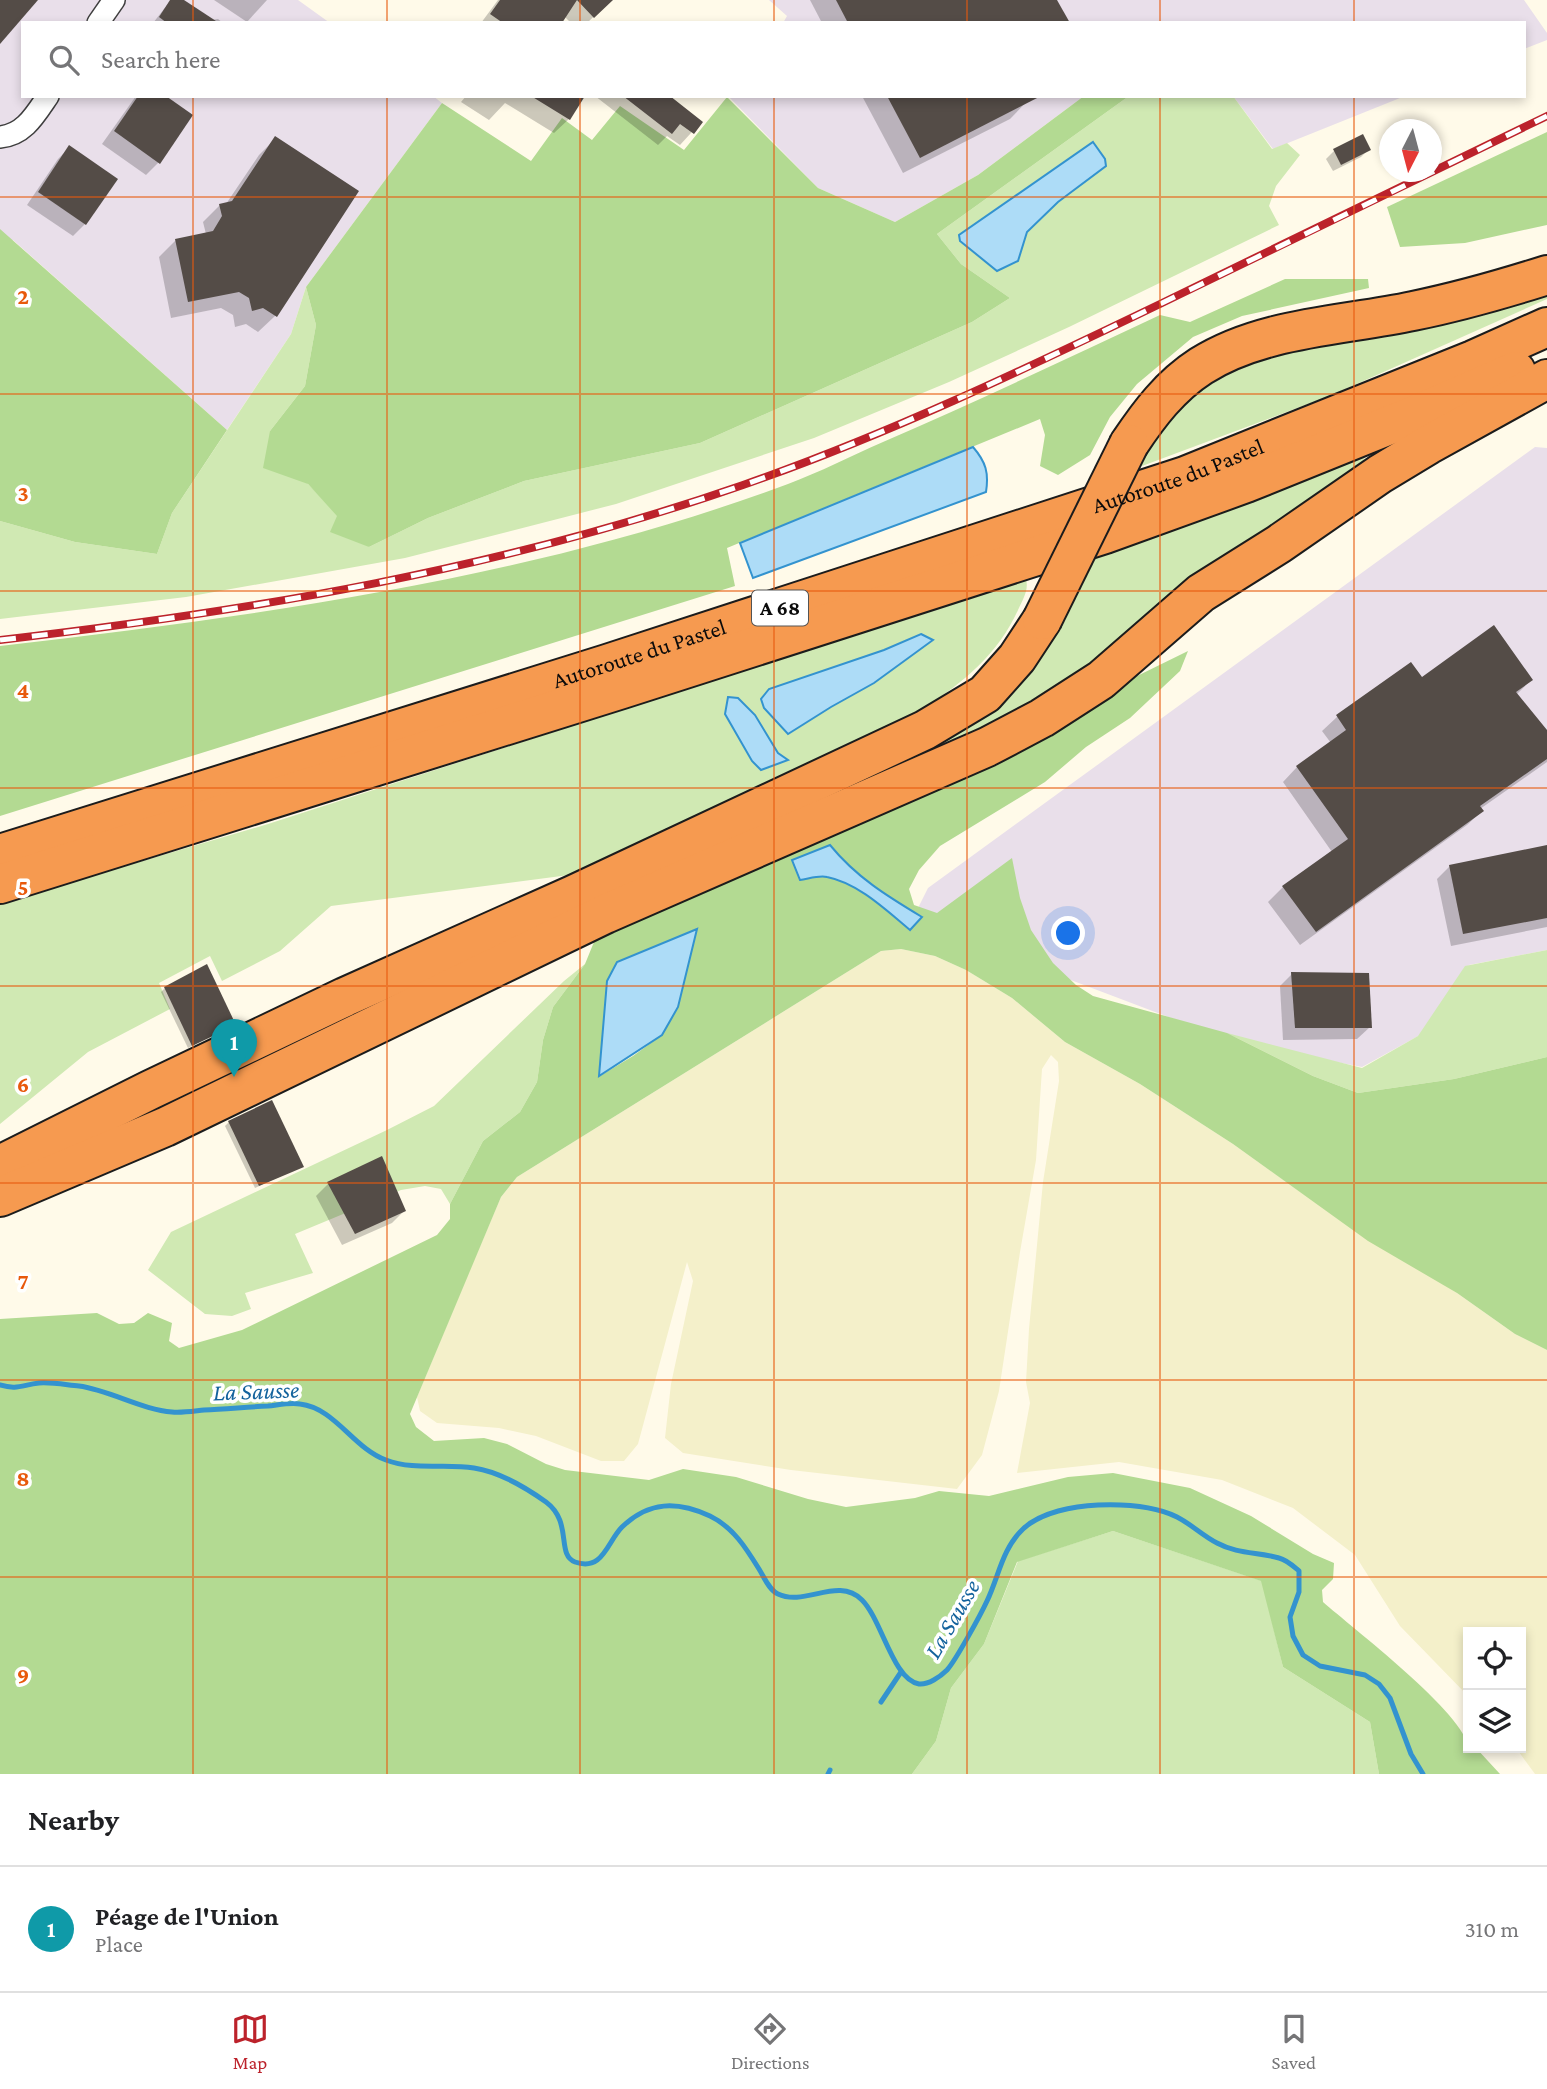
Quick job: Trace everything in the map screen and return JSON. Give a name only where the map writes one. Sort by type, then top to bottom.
[{"type":"highway","points":[[0,1166],[150,1090],[345,998],[573,895],[925,730],[985,694],[1017,658],[1042,620],[1129,444],[1151,412],[1177,383],[1202,365],[1227,353],[1296,332],[1413,311],[1547,275]]},
{"type":"highway","name":"Autoroute du Pastel","points":[[0,854],[607,664],[1185,477],[1436,376],[1547,327]]},
{"type":"highway","name":"Autoroute du Pastel","points":[[0,884],[1105,534],[1246,483],[1417,414],[1547,357]]},
{"type":"highway","points":[[0,1197],[164,1127],[605,914],[987,747],[1042,718],[1101,680],[1201,593],[1428,445],[1547,379]]},
{"type":"street","points":[[99,21],[114,0]]},
{"type":"street","points":[[0,137],[22,130],[46,98]]},
{"type":"shaded area","points":[[0,0],[298,0],[327,21],[21,21],[21,98],[436,98],[442,103],[306,287],[291,334],[227,430],[13,240],[0,251]]},
{"type":"shaded area","points":[[769,0],[1524,0],[1547,33],[1547,40],[1526,48],[1526,21],[784,21],[787,16]]},
{"type":"shaded area","points":[[730,98],[1081,98],[978,175],[895,222],[818,188]]},
{"type":"shaded area","points":[[1235,98],[1400,98],[1273,149]]},
{"type":"shaded area","points":[[1535,447],[1547,448],[1547,950],[1469,965],[1422,1034],[1362,1067],[1285,1052],[1171,1018],[912,920],[928,888]]},
{"type":"shaded area","points":[[901,949],[935,956],[966,970],[1012,998],[1065,1042],[1140,1084],[1515,1334],[1547,1350],[1547,1774],[1535,1774],[1520,1753],[1526,1753],[1526,1627],[1463,1627],[1463,1691],[1400,1626],[1355,1555],[1293,1508],[1222,1480],[1119,1462],[1017,1473],[1030,1403],[1026,1382],[1029,1329],[1043,1182],[1059,1081],[1058,1062],[1051,1055],[1042,1069],[1036,1160],[999,1391],[982,1455],[957,1489],[791,1470],[683,1453],[665,1438],[671,1384],[693,1281],[687,1262],[638,1444],[624,1461],[601,1461],[536,1436],[499,1428],[437,1423],[420,1411],[417,1397],[501,1197],[517,1177],[881,951]]},
{"type":"green space","points":[[728,98],[818,188],[895,222],[978,175],[1081,98],[1126,98],[937,234],[961,264],[1010,298],[972,322],[700,443],[524,481],[428,518],[369,547],[330,532],[337,516],[308,484],[263,468],[270,431],[305,386],[316,325],[306,287],[442,103],[531,161],[562,118],[592,140],[620,106],[684,150]]},
{"type":"green space","points":[[1126,98],[1234,98],[1272,149],[1287,143],[1300,155],[1276,186],[1269,206],[1279,225],[949,382],[814,438],[616,504],[405,558],[186,597],[0,619],[0,521],[75,542],[157,554],[172,513],[291,334],[306,287],[316,325],[305,386],[270,431],[308,484],[369,547],[428,518],[524,481],[700,443],[972,322],[1010,298],[961,264],[937,234]],"holes":[[[1093,142],[1058,202],[1027,232]]]},
{"type":"green space","points":[[1547,132],[1547,225],[1465,243],[1400,247],[1387,207]]},
{"type":"green space","points":[[0,229],[227,430],[172,513],[157,554],[75,542],[0,521]]},
{"type":"green space","points":[[1285,279],[1368,279],[1369,288],[1242,316],[1193,337],[1137,384],[1110,417],[1090,455],[1058,475],[1040,466],[1045,435],[1040,419],[727,548],[735,586],[0,816],[0,646],[300,606],[399,589],[596,545],[692,517],[788,484],[987,396],[1160,315],[1190,322]]},
{"type":"green space","points":[[1547,283],[1547,299],[1332,395],[1126,472],[1135,450],[1226,361]]},
{"type":"green space","points":[[1367,454],[1363,461],[1236,552],[1094,663],[1033,703],[973,735],[574,908],[965,717],[1084,559]]},
{"type":"green space","points":[[1026,579],[1024,598],[1001,640],[979,666],[924,708],[569,875],[331,906],[280,951],[222,981],[210,956],[159,983],[170,1009],[88,1052],[0,1124],[0,903],[268,824]],"holes":[[[920,634],[932,640],[874,683],[789,734],[764,708],[761,699],[769,689],[884,650]],[[725,714],[755,715],[778,753],[787,760]]]},
{"type":"green space","points":[[1188,651],[1180,671],[1130,718],[1086,747],[1045,782],[940,846],[919,870],[909,889],[914,905],[937,913],[1012,858],[1020,898],[1031,930],[1053,963],[1076,985],[1093,996],[1227,1033],[1313,1076],[1358,1093],[1454,1079],[1547,1057],[1547,1350],[1515,1334],[1457,1293],[1368,1241],[1233,1144],[1140,1084],[1065,1042],[1012,998],[966,970],[935,956],[901,949],[881,951],[517,1177],[501,1197],[410,1414],[416,1427],[434,1441],[484,1438],[507,1444],[546,1464],[565,1470],[649,1480],[683,1469],[736,1477],[808,1499],[846,1507],[915,1498],[939,1491],[989,1496],[1068,1477],[1113,1473],[1190,1488],[1251,1516],[1313,1554],[1334,1563],[1333,1579],[1322,1590],[1323,1602],[1406,1672],[1449,1715],[1463,1734],[1463,1753],[1481,1753],[1500,1774],[1379,1774],[1370,1722],[1283,1667],[1261,1581],[1113,1531],[1017,1562],[984,1644],[951,1688],[936,1741],[912,1774],[0,1774],[0,1319],[97,1313],[119,1324],[134,1323],[148,1313],[172,1323],[169,1341],[179,1348],[242,1330],[437,1235],[450,1219],[450,1204],[483,1141],[520,1112],[537,1082],[543,1040],[553,1007],[585,964],[605,915],[691,895]],"holes":[[[607,981],[662,1035],[600,1076]]]},
{"type":"green space","points":[[1547,950],[1547,1057],[1454,1079],[1358,1093],[1313,1076],[1227,1033],[1362,1068],[1418,1036],[1465,966]]},
{"type":"green space","points":[[585,964],[553,1007],[543,1040],[537,1082],[520,1112],[483,1141],[450,1204],[441,1189],[425,1186],[401,1190],[295,1234],[313,1273],[245,1293],[251,1309],[232,1316],[205,1314],[148,1270],[171,1232],[434,1106]]},
{"type":"green space","points":[[1113,1531],[1262,1581],[1283,1667],[1370,1722],[1379,1774],[912,1774],[936,1741],[951,1688],[984,1644],[1018,1561]]},
{"type":"water","points":[[1093,142],[1105,159],[1106,166],[1058,202],[1027,232],[1018,261],[997,271],[960,241],[959,235]]},
{"type":"water","points":[[973,447],[986,468],[986,492],[753,578],[740,543]]},
{"type":"water","points":[[921,634],[933,640],[874,683],[788,734],[764,708],[761,699],[769,689],[884,650]]},
{"type":"water","points":[[728,697],[738,698],[755,715],[778,753],[788,760],[761,770],[752,761],[725,714]]},
{"type":"water","points":[[830,845],[861,876],[922,917],[910,930],[871,898],[850,885],[824,877],[800,880],[792,860]]},
{"type":"water","points":[[697,929],[678,1007],[662,1035],[599,1076],[607,981],[617,962]]},
{"type":"building","points":[[0,0],[38,0],[0,44]]},
{"type":"building","points":[[170,0],[184,0],[216,21],[164,21],[159,17]]},
{"type":"building","points":[[500,0],[577,0],[563,21],[500,21],[490,14]]},
{"type":"building","points":[[577,0],[613,0],[594,18]]},
{"type":"building","points":[[836,0],[1057,0],[1069,21],[847,21]]},
{"type":"building","points":[[137,98],[169,98],[193,115],[160,164],[114,131]]},
{"type":"building","points":[[534,98],[584,98],[570,120]]},
{"type":"building","points":[[626,98],[673,98],[703,122],[694,134],[680,124],[672,134]]},
{"type":"building","points":[[888,98],[1037,98],[920,158]]},
{"type":"building","points":[[1363,134],[1371,150],[1341,165],[1333,149]]},
{"type":"building","points":[[275,136],[359,191],[277,317],[263,308],[252,311],[249,298],[239,292],[188,302],[175,239],[213,231],[222,216],[219,204],[232,201]]},
{"type":"building","points":[[69,145],[118,179],[86,225],[38,192]]},
{"type":"building","points":[[1494,625],[1533,680],[1516,692],[1547,730],[1547,759],[1480,806],[1484,811],[1316,932],[1282,886],[1348,839],[1296,766],[1346,730],[1336,715],[1411,662],[1422,677]]},
{"type":"building","points":[[1547,845],[1547,918],[1463,934],[1449,865]]},
{"type":"building","points":[[207,964],[236,1025],[192,1046],[164,987]]},
{"type":"building","points":[[1291,972],[1369,973],[1372,1028],[1295,1028]]},
{"type":"building","points":[[272,1100],[304,1167],[259,1186],[228,1121]]},
{"type":"building","points":[[382,1156],[406,1211],[355,1234],[327,1182]]},
{"type":"waterway","name":"La Sausse","points":[[0,1385],[15,1387],[44,1383],[79,1386],[102,1391],[149,1408],[172,1412],[293,1403],[312,1407],[334,1420],[364,1447],[386,1460],[408,1465],[474,1468],[493,1473],[521,1486],[554,1510],[562,1528],[569,1558],[584,1564],[598,1559],[622,1527],[642,1512],[664,1506],[698,1511],[732,1532],[749,1553],[769,1586],[778,1594],[799,1597],[843,1591],[853,1593],[862,1600],[902,1672],[919,1684],[934,1680],[951,1665],[984,1607],[1010,1545],[1030,1523],[1058,1511],[1089,1506],[1128,1505],[1158,1510],[1182,1520],[1225,1547],[1282,1559],[1299,1571],[1299,1592],[1290,1617],[1293,1636],[1303,1655],[1320,1666],[1365,1675],[1379,1684],[1390,1698],[1411,1754],[1423,1774]]},
{"type":"waterway","points":[[881,1702],[901,1672]]},
{"type":"waterway","points":[[828,1774],[830,1770]]},
{"type":"railway","points":[[0,640],[189,615],[376,583],[561,541],[743,485],[850,445],[1006,377],[1547,116]]},
{"type":"place","name":"Péage de l'Union","points":[[234,1077]]}]
